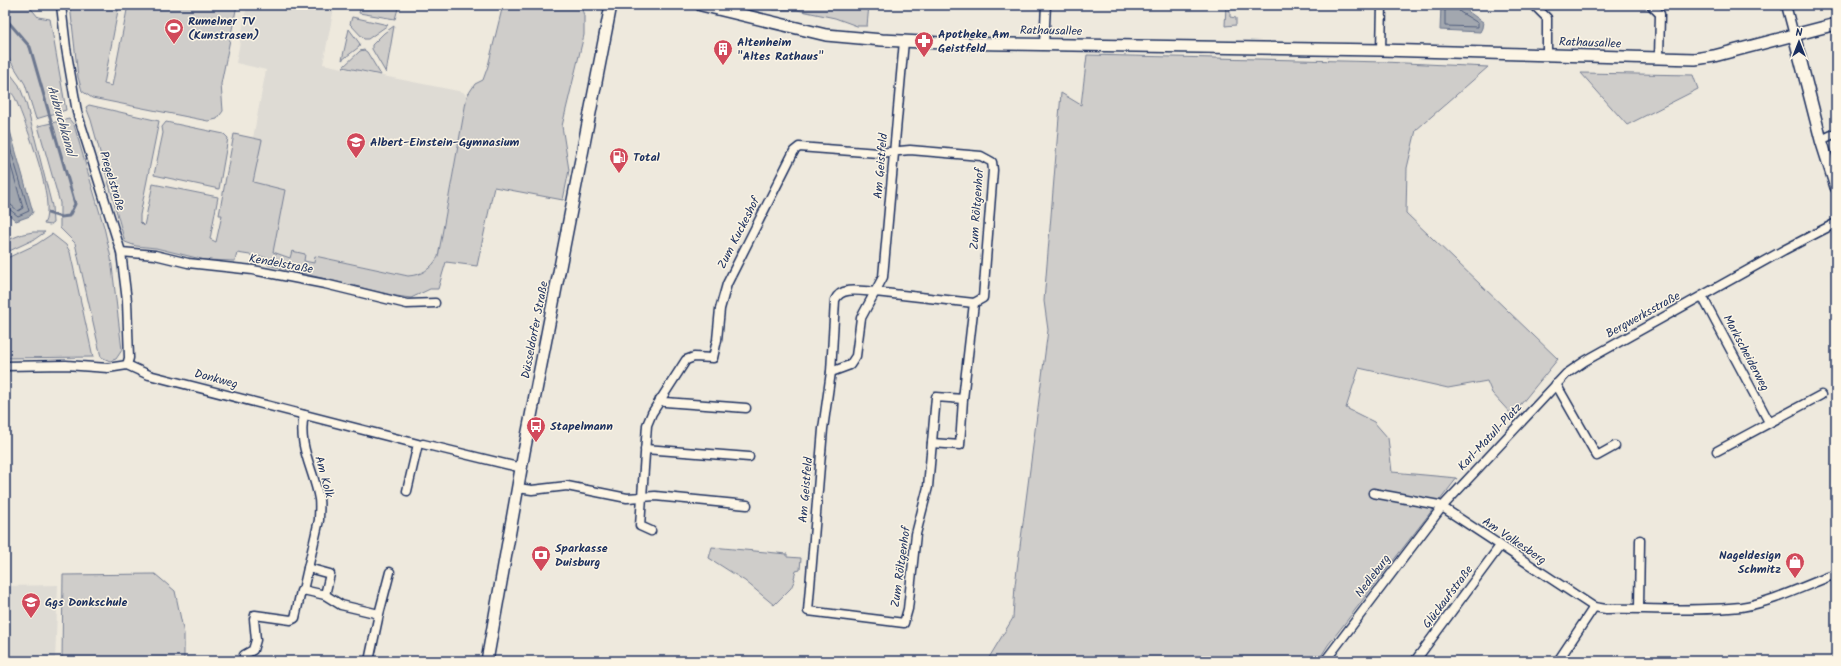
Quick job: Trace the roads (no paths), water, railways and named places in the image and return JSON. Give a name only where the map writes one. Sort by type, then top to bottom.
[{"type":"main road","name":"Düsseldorfer Straße","points":[[487,661],[518,488],[611,5]]},
{"type":"main road","name":"Rathausallee","points":[[701,5],[826,35],[904,41],[1381,50],[1695,59],[1714,56],[1836,24]]},
{"type":"main road","points":[[1794,35],[1821,140],[1836,186]]},
{"type":"street","name":"Pregelstraße","points":[[61,5],[66,48],[78,112],[121,252],[127,301],[129,358],[127,365]]},
{"type":"street","points":[[1044,44],[1046,5]]},
{"type":"street","points":[[1381,50],[1382,5]]},
{"type":"street","points":[[1534,5],[1547,18],[1547,55]]},
{"type":"street","points":[[1651,5],[1660,14],[1659,58]]},
{"type":"street","points":[[1786,5],[1794,35]]},
{"type":"street","name":"Am Geistfeld","points":[[831,372],[850,365],[856,356],[861,318],[883,277],[904,41]]},
{"type":"street","points":[[1821,140],[1836,133]]},
{"type":"street","name":"Zum Kuckeshof","points":[[652,531],[640,526],[647,425],[660,399],[686,360],[694,357],[713,358],[717,340],[720,309],[727,284],[794,151],[799,147],[806,146],[878,153],[895,151]]},
{"type":"street","name":"Zum Röltgenhof","points":[[895,151],[910,150],[981,156],[992,162],[993,170],[983,298],[974,303],[963,399],[960,445],[932,443]]},
{"type":"street","name":"Bergwerksstraße","points":[[1556,384],[1566,374],[1585,361],[1784,250],[1836,223]]},
{"type":"street","name":"Kendelstraße","points":[[121,252],[155,255],[188,263],[253,270],[325,284],[407,304],[436,303]]},
{"type":"street","name":"Am Geistfeld","points":[[808,611],[823,429],[831,372],[835,300],[837,295],[843,291],[875,292]]},
{"type":"street","points":[[875,292],[974,303]]},
{"type":"street","name":"Markscheiderweg","points":[[1702,296],[1769,422]]},
{"type":"street","points":[[5,366],[66,364],[108,368],[127,365]]},
{"type":"street","name":"Donkweg","points":[[127,365],[149,375],[304,415],[522,468]]},
{"type":"street","points":[[1556,384],[1597,456],[1615,446]]},
{"type":"street","name":"Karl-Matull-Platz","points":[[1442,507],[1556,384]]},
{"type":"street","points":[[1717,451],[1821,395]]},
{"type":"street","name":"Zum Röltgenhof","points":[[808,611],[904,623],[908,609],[916,534],[928,487],[936,397],[963,399]]},
{"type":"street","points":[[660,399],[665,402],[746,408]]},
{"type":"street","name":"Am Kolk","points":[[244,655],[253,650],[256,640],[255,615],[291,620],[294,618],[301,591],[303,590],[320,510],[319,498],[305,451],[302,423],[304,415]]},
{"type":"street","points":[[407,491],[421,444]]},
{"type":"street","points":[[645,449],[749,457]]},
{"type":"street","points":[[518,488],[532,490],[567,486],[627,498],[655,496],[747,505]]},
{"type":"street","name":"Am Volkesberg","points":[[1373,493],[1442,507],[1594,607],[1606,609],[1741,606],[1763,602],[1836,574]]},
{"type":"street","name":"Nedleburg","points":[[1325,661],[1442,507]]},
{"type":"street","points":[[1639,608],[1640,540]]},
{"type":"street","name":"Glückaufstraße","points":[[1415,661],[1500,546]]},
{"type":"street","points":[[308,568],[330,574],[325,595]]},
{"type":"street","points":[[369,661],[390,572]]},
{"type":"street","points":[[303,590],[325,595],[341,605],[379,614]]},
{"type":"street","points":[[1558,661],[1594,607]]},
{"type":"water","points":[[1441,5],[1459,5],[1483,22],[1480,32],[1440,30]]},
{"type":"water","points":[[5,124],[10,131],[33,212],[30,216],[16,221],[5,211]]},
{"type":"waterway","name":"Aubruchkanal","points":[[5,18],[30,47],[75,204],[69,216],[61,217],[48,213]]},
{"type":"place","name":"Rumelner TV (Kunstrasen)","points":[[174,45]]},
{"type":"place","name":"Apotheke Am Geistfeld","points":[[924,58]]},
{"type":"place","name":"Altenheim \"Altes Rathaus\"","points":[[723,66]]},
{"type":"place","name":"Albert-Einstein-Gymnasium","points":[[356,159]]},
{"type":"place","name":"Total","points":[[619,174]]},
{"type":"place","name":"Stapelmann","points":[[536,443]]},
{"type":"place","name":"Sparkasse Duisburg","points":[[541,572]]},
{"type":"place","name":"Nageldesign Schmitz","points":[[1795,579]]},
{"type":"place","name":"Ggs Donkschule","points":[[31,619]]}]
